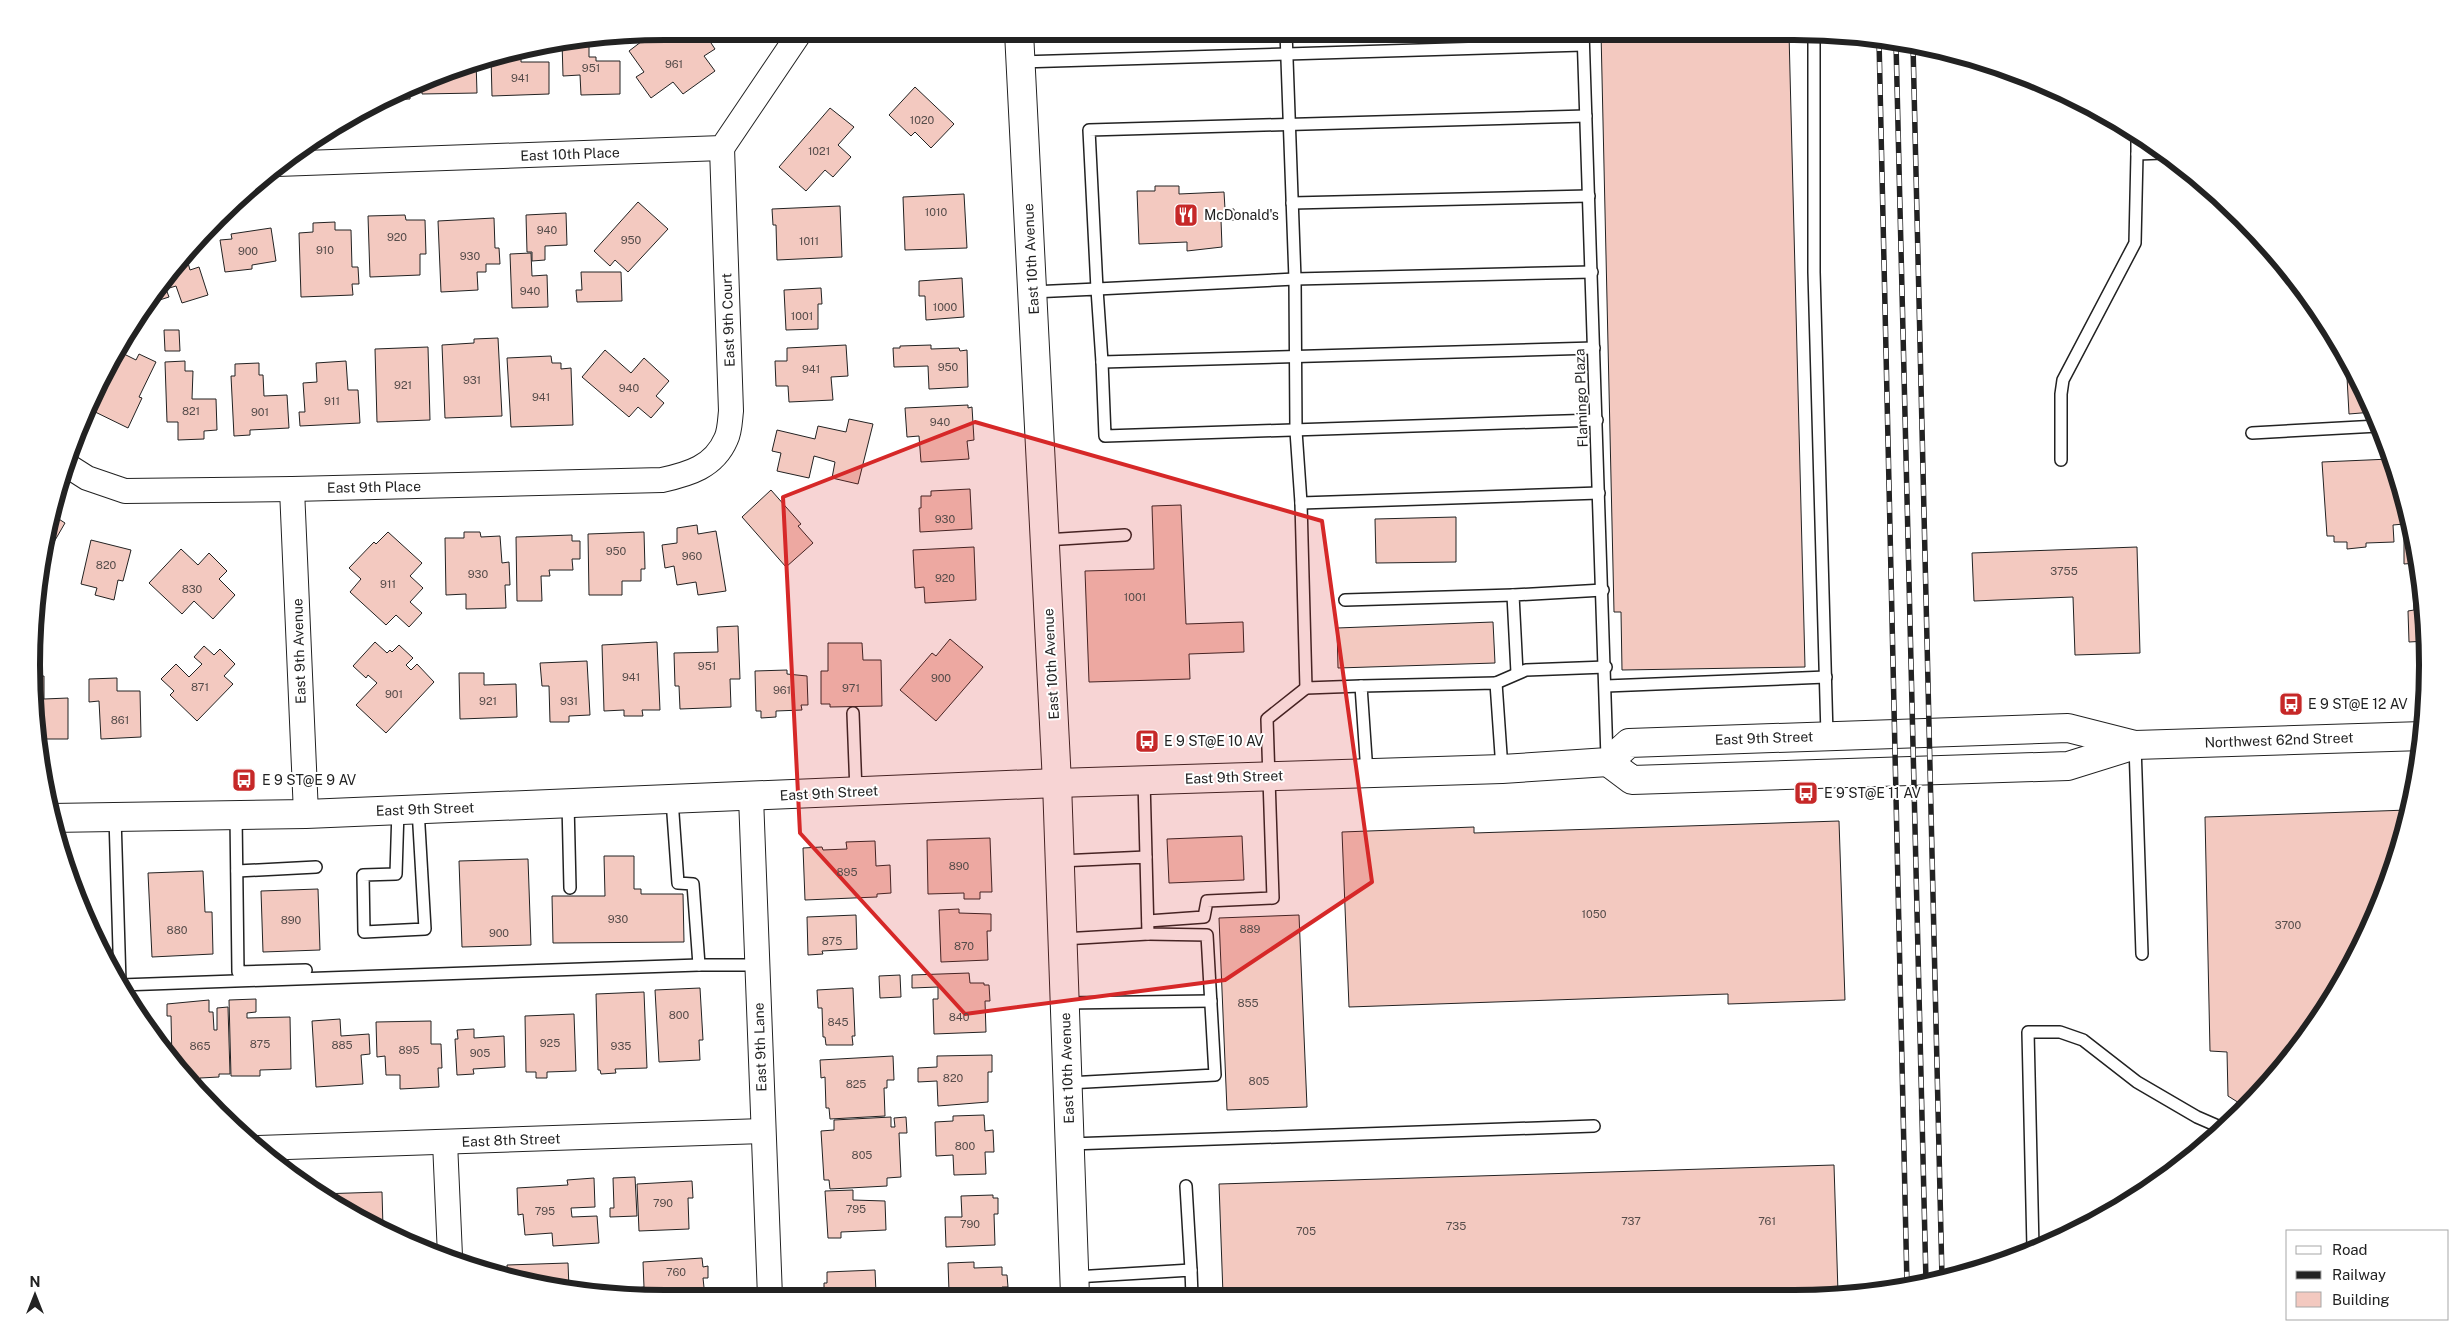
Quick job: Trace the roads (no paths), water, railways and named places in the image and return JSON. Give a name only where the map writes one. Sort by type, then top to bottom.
[{"type":"main road","name":"East 10th Avenue","points":[[1019,40],[1058,783],[1075,1287]]},
{"type":"main road","name":"Northwest 62nd Street","points":[[1928,732],[2068,728],[2136,745]]},
{"type":"main road","name":"East 9th Street","points":[[59,818],[306,814],[1058,783],[1502,769],[1608,762],[1629,742],[1928,732]]},
{"type":"main road","name":"Northwest 62nd Street","points":[[1608,762],[1632,780],[2068,766],[2136,745],[2415,736]]},
{"type":"street","points":[[722,148],[795,40]]},
{"type":"street","name":"East 10th Place","points":[[293,163],[722,148]]},
{"type":"street","name":"East 9th Court","points":[[689,474],[709,463],[726,438],[731,411],[722,148]]},
{"type":"street","name":"East 9th Place","points":[[72,468],[87,478],[125,491],[662,480],[689,474]]},
{"type":"street","name":"East 9th Avenue","points":[[292,489],[306,814]]},
{"type":"street","name":"East 9th Lane","points":[[751,797],[770,1290]]},
{"type":"street","name":"East 8th Street","points":[[269,1148],[763,1131]]},
{"type":"street","points":[[445,1142],[450,1251]]},
{"type":"lane","points":[[1287,40],[1295,279],[1296,431],[1301,503],[1306,688]]},
{"type":"lane","name":"Flamingo Plaza","points":[[1584,40],[1608,762]]},
{"type":"lane","points":[[1814,40],[1814,272],[1827,735]]},
{"type":"lane","points":[[1020,62],[1584,45]]},
{"type":"lane","points":[[1586,116],[1089,130],[1105,436],[1597,420]]},
{"type":"lane","points":[[2061,460],[2061,394],[2063,380],[2135,243],[2137,143]]},
{"type":"lane","points":[[2137,154],[2153,153]]},
{"type":"lane","points":[[1292,203],[1589,196]]},
{"type":"lane","points":[[1032,292],[1295,279],[1592,272]]},
{"type":"lane","points":[[1102,362],[1294,355],[1594,348]]},
{"type":"lane","points":[[2252,433],[2371,426]]},
{"type":"lane","points":[[1301,503],[1599,493]]},
{"type":"lane","points":[[1045,540],[1125,535]]},
{"type":"lane","points":[[1345,600],[1513,595],[1603,590]]},
{"type":"lane","points":[[1513,595],[1517,674]]},
{"type":"lane","points":[[1148,921],[1204,917],[1207,901],[1273,898],[1267,718],[1306,688],[1496,683],[1526,670],[1606,668]]},
{"type":"lane","points":[[1606,686],[1826,677]]},
{"type":"lane","points":[[1496,683],[1502,769]]},
{"type":"lane","points":[[1361,686],[1367,773]]},
{"type":"lane","points":[[853,713],[856,792]]},
{"type":"lane","points":[[2136,745],[2142,954]]},
{"type":"lane","points":[[1144,780],[1148,934]]},
{"type":"lane","points":[[672,800],[678,883],[693,884],[699,965]]},
{"type":"lane","points":[[568,804],[570,888]]},
{"type":"lane","points":[[408,810],[425,929],[364,932],[363,875],[396,874],[408,810]]},
{"type":"lane","points":[[236,815],[238,972],[306,970]]},
{"type":"lane","points":[[115,817],[120,970]]},
{"type":"lane","points":[[1060,860],[1146,858]]},
{"type":"lane","points":[[237,871],[316,866]]},
{"type":"lane","points":[[1063,939],[1148,934],[1207,935],[1215,1075],[1068,1083]]},
{"type":"lane","points":[[128,984],[699,965],[757,965]]},
{"type":"lane","points":[[1065,1003],[1211,1001]]},
{"type":"lane","points":[[2033,1242],[2028,1032],[2060,1032],[2083,1040],[2137,1082],[2197,1117],[2216,1125]]},
{"type":"lane","points":[[1070,1144],[1594,1126]]},
{"type":"lane","points":[[1186,1186],[1192,1290]]},
{"type":"lane","points":[[1075,1287],[1191,1270]]},
{"type":"railway","points":[[1879,46],[1907,1280]]},
{"type":"railway","points":[[1896,49],[1926,1276]]},
{"type":"railway","points":[[1913,52],[1942,1272]]},
{"type":"place","name":"McDonald's","points":[[1186,215]]},
{"type":"place","name":"E 9 ST@E 12 AV","points":[[2291,704]]},
{"type":"place","name":"E 9 ST@E 10 AV","points":[[1147,741]]},
{"type":"place","name":"E 9 ST@E 9 AV","points":[[244,780]]},
{"type":"place","name":"E 9 ST@E 11 AV","points":[[1806,793]]}]
